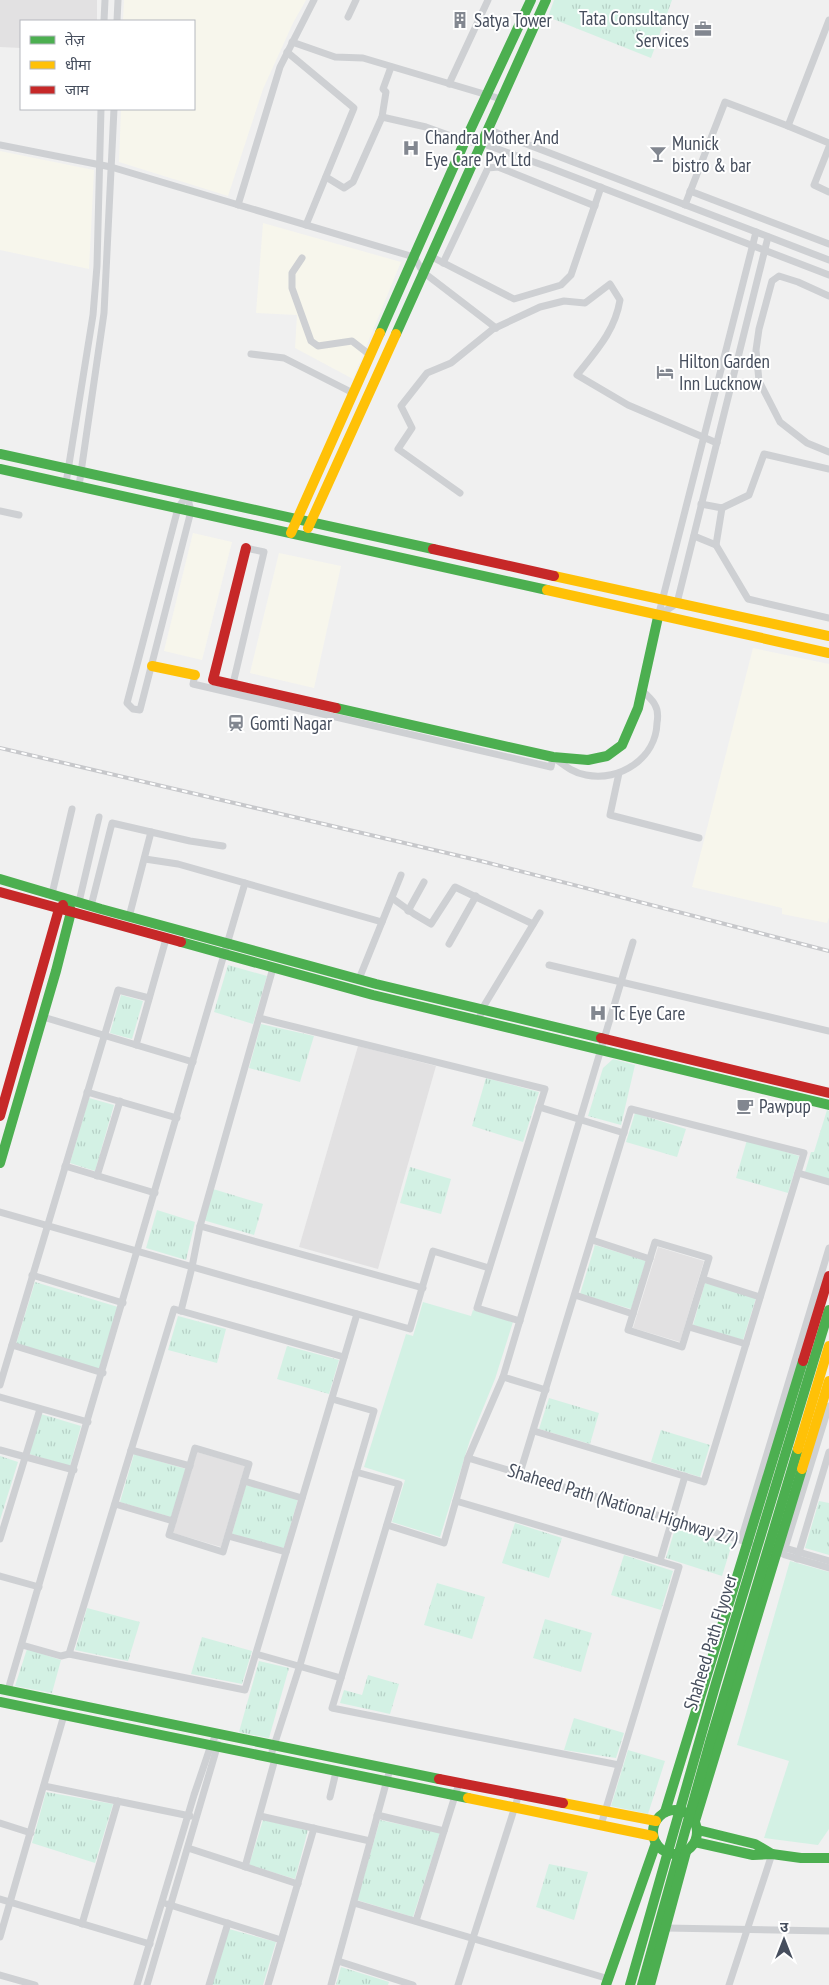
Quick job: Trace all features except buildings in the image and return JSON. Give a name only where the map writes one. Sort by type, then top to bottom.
[{"type":"main road","points":[[291,533],[465,141],[531,0]]},
{"type":"main road","points":[[303,536],[311,523],[546,0]]},
{"type":"main road","points":[[0,454],[829,636]]},
{"type":"main road","points":[[0,469],[658,617],[829,653]]},
{"type":"main road","points":[[246,548],[213,680],[553,757],[588,760],[607,756],[622,745],[631,726],[642,690],[658,617]]},
{"type":"main road","points":[[152,666],[195,675]]},
{"type":"main road","points":[[0,879],[129,917],[359,979],[829,1093]]},
{"type":"main road","points":[[0,892],[273,968],[829,1105]]},
{"type":"main road","points":[[0,1116],[59,909],[74,901]]},
{"type":"main road","points":[[0,1163],[43,1017],[74,901]]},
{"type":"main road","points":[[607,1982],[655,1840],[656,1821],[665,1812],[744,1541],[829,1276]]},
{"type":"main road","name":"Shaheed Path Flyover","points":[[630,1985],[716,1683],[829,1310]]},
{"type":"main road","name":"Shaheed Path Flyover","points":[[642,1985],[710,1742],[829,1346]]},
{"type":"main road","points":[[650,1985],[686,1852],[695,1842],[696,1826],[781,1549],[829,1381]]},
{"type":"main road","points":[[4,1690],[459,1783],[656,1821]]},
{"type":"main road","points":[[0,1702],[601,1825],[655,1840],[663,1850],[670,1854],[686,1852]]},
{"type":"main road","points":[[665,1812],[679,1810],[686,1813],[696,1826],[754,1844],[772,1854]]},
{"type":"main road","points":[[695,1842],[753,1855],[772,1854],[801,1858],[829,1858]]},
{"type":"street","points":[[104,20],[105,0]]},
{"type":"street","points":[[117,20],[118,0]]},
{"type":"street","points":[[238,205],[280,67],[314,0]]},
{"type":"street","points":[[348,17],[356,0]]},
{"type":"street","points":[[448,84],[488,0]]},
{"type":"street","points":[[788,126],[829,20]]},
{"type":"street","points":[[292,42],[336,57],[363,58],[501,99]]},
{"type":"street","points":[[287,52],[354,108],[306,225]]},
{"type":"street","points":[[326,177],[344,188],[353,182],[382,117],[386,92],[383,89],[390,67]]},
{"type":"street","points":[[685,205],[725,102],[829,142]]},
{"type":"street","points":[[66,483],[93,315],[97,266],[102,110]]},
{"type":"street","points":[[78,486],[104,313],[114,110]]},
{"type":"street","points":[[382,117],[426,127],[465,141],[481,143],[829,275]]},
{"type":"street","points":[[487,129],[829,260]]},
{"type":"street","points":[[0,145],[111,167],[414,257],[423,272],[496,328]]},
{"type":"street","points":[[829,148],[814,185],[829,192]]},
{"type":"street","points":[[443,262],[488,168],[498,167],[594,206]]},
{"type":"street","points":[[430,256],[514,299],[561,285],[571,275],[601,187]]},
{"type":"street","points":[[690,191],[829,244]]},
{"type":"street","points":[[658,617],[756,232]]},
{"type":"street","points":[[658,617],[677,603],[768,237]]},
{"type":"street","points":[[302,258],[292,273],[292,288],[311,341],[318,346],[352,341],[370,355]]},
{"type":"street","points":[[829,296],[798,282],[778,276],[772,281],[759,329],[756,350],[759,381],[780,422],[807,443],[829,452]]},
{"type":"street","points":[[460,493],[398,450],[412,428],[401,406],[427,373],[451,362],[496,328],[540,307],[564,301],[585,303],[610,284],[620,300],[618,313],[608,335],[577,375],[628,405],[717,443]]},
{"type":"street","points":[[251,354],[284,358],[353,393]]},
{"type":"street","points":[[701,504],[722,508],[749,495],[764,454],[829,469]]},
{"type":"street","points":[[187,495],[191,511],[140,710],[134,709],[127,703],[178,508],[187,495]]},
{"type":"street","points":[[716,545],[722,508]]},
{"type":"street","points":[[0,511],[19,515]]},
{"type":"street","points":[[694,536],[716,545],[748,600],[829,618]]},
{"type":"street","points":[[230,694],[264,552],[246,548]]},
{"type":"street","points":[[195,675],[193,684],[230,694],[551,767],[553,757],[573,771],[588,776],[614,775],[628,769],[641,759],[650,748],[657,732],[658,715],[654,704],[642,690]]},
{"type":"street","points":[[619,773],[610,815],[699,838]]},
{"type":"street","points":[[52,894],[72,809]]},
{"type":"street","points":[[74,901],[99,817]]},
{"type":"street","points":[[91,906],[112,823],[190,841],[223,846]]},
{"type":"street","points":[[129,917],[151,832]]},
{"type":"street","points":[[144,859],[178,864],[382,922]]},
{"type":"street","points":[[359,979],[401,875]]},
{"type":"street","points":[[408,910],[424,882]]},
{"type":"street","points":[[4,1690],[22,1645],[246,883]]},
{"type":"street","points":[[392,898],[431,924],[455,887],[533,924]]},
{"type":"street","points":[[449,944],[476,896]]},
{"type":"street","points":[[479,1020],[482,1009],[540,913]]},
{"type":"street","points":[[136,1045],[166,939]]},
{"type":"street","points":[[387,1525],[444,1543],[468,1458],[503,1377],[633,942]]},
{"type":"street","points":[[549,965],[829,1031]]},
{"type":"street","points":[[181,1311],[200,1226],[273,968]]},
{"type":"street","points":[[0,1385],[118,990],[149,998]]},
{"type":"street","points":[[43,1017],[194,1062]]},
{"type":"street","points":[[259,1018],[545,1089],[476,1308],[520,1320]]},
{"type":"street","points":[[87,1092],[177,1118]]},
{"type":"street","points":[[97,1176],[120,1101]]},
{"type":"street","points":[[539,1107],[624,1133]]},
{"type":"street","points":[[520,1473],[631,1109],[804,1153],[704,1482],[534,1431]]},
{"type":"street","points":[[65,1166],[155,1194]]},
{"type":"street","points":[[798,1173],[829,1182]]},
{"type":"street","points":[[0,1212],[410,1329],[433,1251],[489,1268]]},
{"type":"street","points":[[200,1226],[422,1288]]},
{"type":"street","points":[[592,1240],[650,1260]]},
{"type":"street","points":[[655,1242],[709,1258],[682,1347],[628,1330],[650,1260],[655,1242]]},
{"type":"street","points":[[744,1541],[829,1248]]},
{"type":"street","points":[[32,1275],[123,1304]]},
{"type":"street","points":[[703,1279],[760,1297]]},
{"type":"street","points":[[575,1295],[633,1314]]},
{"type":"street","points":[[69,1654],[174,1309],[344,1357]]},
{"type":"street","points":[[22,1645],[61,1656],[69,1654],[245,1690],[357,1314]]},
{"type":"street","points":[[688,1326],[746,1344]]},
{"type":"street","points":[[12,1346],[103,1372]]},
{"type":"street","points":[[503,1377],[546,1390]]},
{"type":"street","points":[[0,1397],[88,1422]]},
{"type":"street","points":[[245,1867],[260,1816],[273,1758],[274,1744],[300,1665],[374,1412],[332,1399]]},
{"type":"street","points":[[781,1549],[829,1406]]},
{"type":"street","points":[[0,1538],[40,1408]]},
{"type":"street","points":[[195,1448],[250,1464],[223,1552],[169,1535],[190,1466],[195,1448]]},
{"type":"street","points":[[0,1450],[74,1470]]},
{"type":"street","points":[[131,1450],[190,1466]]},
{"type":"street","points":[[798,1555],[827,1467],[829,1452]]},
{"type":"street","name":"Shaheed Path (National Highway 27)","points":[[468,1458],[744,1541],[781,1549],[785,1555],[798,1555]]},
{"type":"street","points":[[811,1463],[827,1467]]},
{"type":"street","points":[[356,1472],[400,1484],[332,1708],[619,1765]]},
{"type":"street","points":[[660,1561],[685,1476]]},
{"type":"street","points":[[244,1481],[302,1498]]},
{"type":"street","points":[[456,1501],[679,1567],[601,1825]]},
{"type":"street","points":[[115,1504],[173,1521]]},
{"type":"street","points":[[228,1536],[286,1552]]},
{"type":"street","points":[[798,1555],[829,1561]]},
{"type":"street","points":[[798,1555],[829,1568]]},
{"type":"street","points":[[0,1576],[39,1587]]},
{"type":"street","points":[[256,1654],[341,1678]]},
{"type":"street","points":[[0,1937],[64,1715]]},
{"type":"street","points":[[147,1985],[197,1817],[217,1733]]},
{"type":"street","points":[[138,1985],[188,1815],[214,1746]]},
{"type":"street","points":[[331,1985],[390,1769]]},
{"type":"street","points":[[330,1797],[336,1772]]},
{"type":"street","points":[[416,1921],[459,1783]]},
{"type":"street","points":[[44,1786],[197,1817]]},
{"type":"street","points":[[458,1985],[520,1794]]},
{"type":"street","points":[[82,1924],[118,1802]]},
{"type":"street","points":[[377,1815],[444,1831]]},
{"type":"street","points":[[260,1816],[370,1841]]},
{"type":"street","points":[[0,1823],[31,1832]]},
{"type":"street","points":[[268,1985],[314,1828]]},
{"type":"street","points":[[188,1848],[298,1884]]},
{"type":"street","points":[[729,1985],[772,1854]]},
{"type":"street","points":[[0,1898],[150,1944]]},
{"type":"street","points":[[354,1902],[473,1938],[607,1982]]},
{"type":"street","points":[[162,1903],[281,1940]]},
{"type":"street","points":[[208,1985],[228,1923]]},
{"type":"street","points":[[665,1928],[829,1931]]},
{"type":"street","points":[[338,1961],[394,1982],[412,1985]]},
{"type":"street","points":[[0,1975],[35,1985]]},
{"type":"shaded area","points":[[0,0],[97,0],[97,20],[20,20],[20,48],[0,47]]},
{"type":"shaded area","points":[[124,0],[306,0],[293,23],[263,89],[228,196],[119,162],[121,110],[195,110],[195,20],[123,20]]},
{"type":"shaded area","points":[[0,151],[94,170],[89,269],[0,250]]},
{"type":"shaded area","points":[[263,223],[401,262],[353,379],[295,348],[297,315],[256,313]]},
{"type":"shaded area","points":[[193,533],[232,542],[202,660],[164,651]]},
{"type":"shaded area","points":[[279,553],[341,566],[314,688],[250,673]]},
{"type":"shaded area","points":[[753,648],[829,664],[829,918],[827,923],[782,914],[782,908],[692,887]]},
{"type":"shaded area","points":[[358,1046],[436,1066],[378,1269],[299,1247]]},
{"type":"shaded area","points":[[658,1247],[704,1261],[680,1342],[633,1328]]},
{"type":"shaded area","points":[[197,1452],[245,1466],[221,1547],[173,1533]]},
{"type":"green space","points":[[554,0],[672,0],[651,58],[548,17]]},
{"type":"green space","points":[[228,965],[267,976],[253,1024],[214,1012]]},
{"type":"green space","points":[[121,995],[143,1001],[132,1039],[110,1033]]},
{"type":"green space","points":[[261,1024],[314,1036],[300,1082],[249,1068]]},
{"type":"green space","points":[[613,1059],[635,1065],[621,1125],[588,1116],[603,1068]]},
{"type":"green space","points":[[486,1078],[539,1092],[523,1142],[472,1126]]},
{"type":"green space","points":[[89,1098],[114,1105],[95,1171],[70,1163]]},
{"type":"green space","points":[[827,1110],[829,1111],[829,1179],[805,1172],[811,1152],[814,1152]]},
{"type":"green space","points":[[635,1113],[686,1129],[677,1157],[626,1142]]},
{"type":"green space","points":[[747,1140],[799,1156],[788,1193],[736,1178]]},
{"type":"green space","points":[[410,1167],[451,1179],[441,1214],[400,1203]]},
{"type":"green space","points":[[213,1189],[263,1204],[254,1235],[203,1220]]},
{"type":"green space","points":[[157,1210],[195,1222],[186,1260],[146,1248]]},
{"type":"green space","points":[[595,1245],[646,1261],[631,1309],[580,1294]]},
{"type":"green space","points":[[35,1282],[118,1307],[99,1369],[16,1344]]},
{"type":"green space","points":[[705,1283],[756,1298],[743,1340],[693,1325]]},
{"type":"green space","points":[[423,1302],[471,1316],[473,1310],[513,1322],[495,1379],[470,1440],[440,1537],[392,1522],[405,1480],[364,1467],[406,1334],[413,1336]]},
{"type":"green space","points":[[178,1316],[226,1329],[217,1363],[168,1350]]},
{"type":"green space","points":[[287,1346],[339,1360],[329,1394],[277,1379]]},
{"type":"green space","points":[[549,1398],[599,1413],[590,1444],[539,1429]]},
{"type":"green space","points":[[41,1414],[81,1426],[70,1466],[29,1454]]},
{"type":"green space","points":[[661,1430],[710,1445],[700,1477],[651,1462]]},
{"type":"green space","points":[[134,1454],[186,1469],[171,1517],[120,1502]]},
{"type":"green space","points":[[0,1456],[18,1462],[0,1520]]},
{"type":"green space","points":[[246,1485],[298,1499],[284,1548],[232,1534]]},
{"type":"green space","points":[[819,1501],[829,1503],[829,1555],[805,1548]]},
{"type":"green space","points":[[515,1523],[562,1538],[549,1578],[502,1563]]},
{"type":"green space","points":[[676,1526],[732,1544],[722,1576],[666,1558]]},
{"type":"green space","points":[[624,1555],[673,1571],[661,1610],[611,1595]]},
{"type":"green space","points":[[790,1561],[829,1572],[829,1829],[818,1845],[764,1838],[789,1761],[737,1745]]},
{"type":"green space","points":[[437,1583],[485,1597],[472,1639],[424,1625]]},
{"type":"green space","points":[[87,1608],[140,1622],[128,1661],[75,1650]]},
{"type":"green space","points":[[545,1619],[592,1633],[581,1672],[533,1658]]},
{"type":"green space","points":[[202,1637],[252,1651],[242,1684],[191,1674]]},
{"type":"green space","points":[[27,1649],[61,1660],[52,1693],[15,1686]]},
{"type":"green space","points":[[259,1661],[289,1668],[269,1738],[239,1732]]},
{"type":"green space","points":[[368,1675],[399,1684],[390,1714],[340,1703],[344,1690],[362,1695]]},
{"type":"green space","points":[[574,1718],[624,1733],[616,1758],[564,1750]]},
{"type":"green space","points":[[628,1750],[665,1761],[648,1814],[611,1806]]},
{"type":"green space","points":[[46,1792],[113,1804],[95,1863],[32,1843]]},
{"type":"green space","points":[[263,1820],[308,1830],[295,1879],[249,1865]]},
{"type":"green space","points":[[380,1820],[440,1833],[413,1917],[357,1900]]},
{"type":"green space","points":[[549,1864],[588,1872],[574,1920],[536,1907]]},
{"type":"green space","points":[[229,1929],[276,1942],[263,1985],[212,1985]]},
{"type":"green space","points":[[341,1967],[389,1982],[388,1985],[336,1985]]},
{"type":"railway","points":[[0,748],[481,861],[829,951]]},
{"type":"traffic: fast","points":[[380,333],[465,141],[531,0]]},
{"type":"traffic: fast","points":[[396,334],[546,0]]},
{"type":"traffic: fast","points":[[0,454],[433,549]]},
{"type":"traffic: fast","points":[[0,469],[547,590]]},
{"type":"traffic: fast","points":[[336,708],[553,757],[588,760],[607,756],[622,745],[638,708],[658,617]]},
{"type":"traffic: fast","points":[[0,879],[101,909],[376,984],[601,1038]]},
{"type":"traffic: fast","points":[[0,1163],[56,971],[71,912],[70,908]]},
{"type":"traffic: fast","points":[[181,942],[373,995],[829,1105]]},
{"type":"traffic: fast","points":[[630,1985],[716,1683],[829,1310]]},
{"type":"traffic: fast","points":[[665,1812],[803,1361]]},
{"type":"traffic: fast","points":[[642,1985],[710,1742],[798,1449]]},
{"type":"traffic: fast","points":[[695,1821],[802,1469]]},
{"type":"traffic: fast","points":[[0,1689],[439,1779]]},
{"type":"traffic: fast","points":[[0,1702],[468,1798]]},
{"type":"traffic: fast","points":[[671,1810],[679,1810],[691,1816],[697,1832],[691,1848],[679,1854],[671,1854],[659,1848],[653,1836],[653,1828],[659,1816],[671,1810]]},
{"type":"traffic: fast","points":[[698,1830],[755,1844],[772,1854]]},
{"type":"traffic: fast","points":[[695,1842],[753,1855],[772,1854],[801,1858],[829,1858]]},
{"type":"traffic: fast","points":[[606,1985],[656,1843]]},
{"type":"traffic: fast","points":[[650,1985],[686,1852]]},
{"type":"traffic: slow","points":[[291,533],[380,333]]},
{"type":"traffic: slow","points":[[308,528],[396,334]]},
{"type":"traffic: slow","points":[[554,576],[829,636]]},
{"type":"traffic: slow","points":[[547,590],[829,653]]},
{"type":"traffic: slow","points":[[152,666],[195,675]]},
{"type":"traffic: slow","points":[[798,1449],[829,1346]]},
{"type":"traffic: slow","points":[[802,1469],[829,1381]]},
{"type":"traffic: slow","points":[[468,1798],[653,1836]]},
{"type":"traffic: slow","points":[[563,1803],[656,1821]]},
{"type":"traffic: jam","points":[[246,548],[213,680],[336,708]]},
{"type":"traffic: jam","points":[[433,549],[554,576]]},
{"type":"traffic: jam","points":[[0,892],[181,942]]},
{"type":"traffic: jam","points":[[0,1116],[59,909],[63,905]]},
{"type":"traffic: jam","points":[[601,1038],[829,1093]]},
{"type":"traffic: jam","points":[[803,1361],[829,1276]]},
{"type":"traffic: jam","points":[[439,1779],[563,1803]]},
{"type":"place","name":"Satya Tower","points":[[460,20]]},
{"type":"place","name":"Tata Consultancy Services","points":[[703,29]]},
{"type":"place","name":"Chandra Mother And Eye Care Pvt Ltd","points":[[411,148]]},
{"type":"place","name":"Munick bistro & bar","points":[[658,154]]},
{"type":"place","name":"Hilton Garden Inn Lucknow","points":[[665,372]]},
{"type":"place","name":"Gomti Nagar","points":[[236,723]]},
{"type":"place","name":"Tc Eye Care","points":[[598,1013]]},
{"type":"place","name":"Pawpup","points":[[745,1106]]}]
